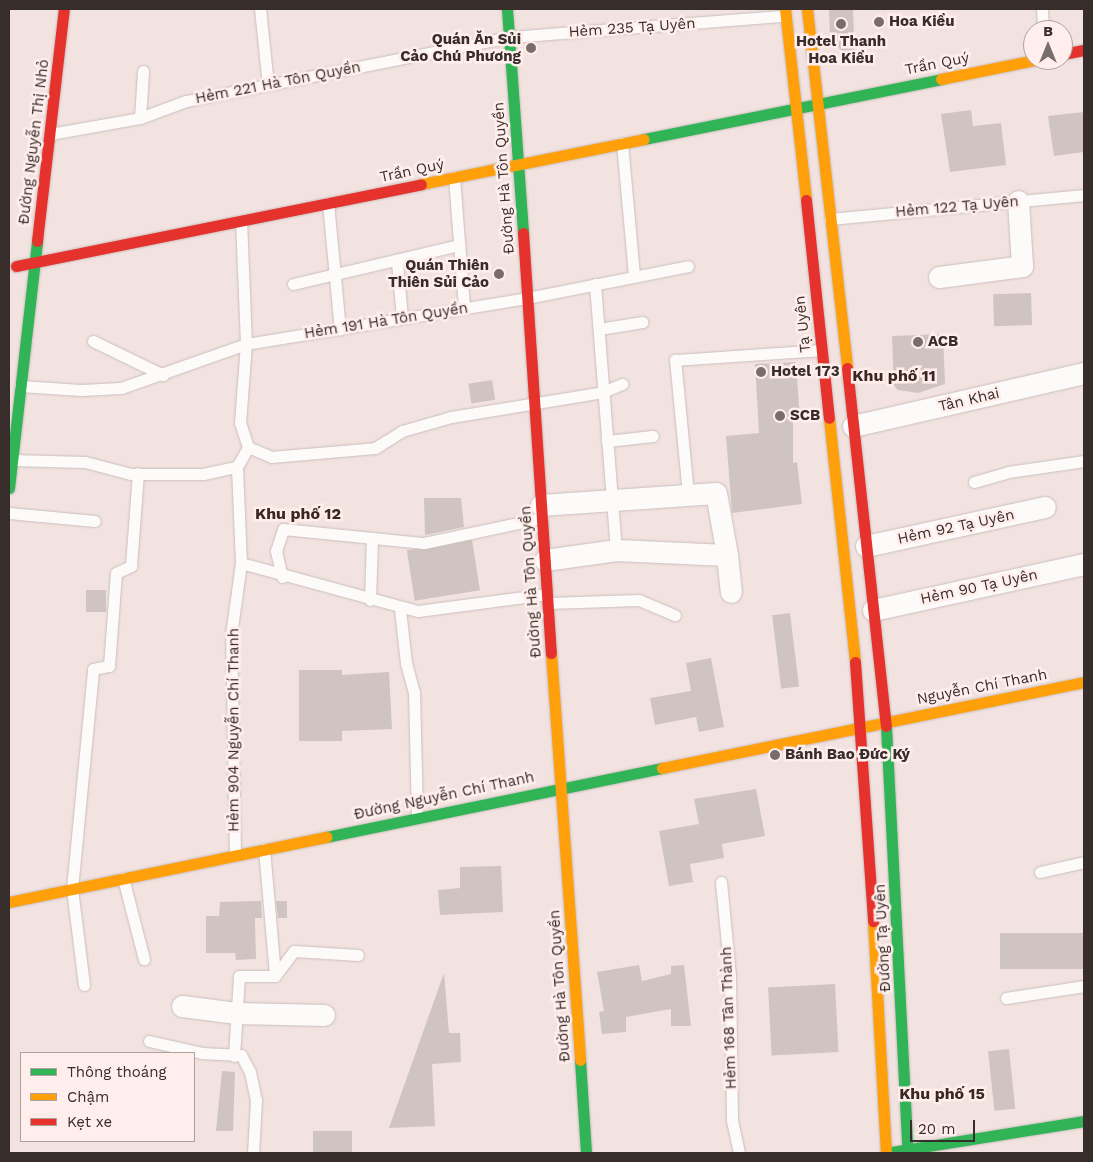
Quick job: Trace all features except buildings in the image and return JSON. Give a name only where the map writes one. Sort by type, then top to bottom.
[{"type":"main road","name":"Đường Nguyễn Thị Nhỏ","points":[[9,488],[15,385],[23,363],[64,9]]},
{"type":"main road","name":"Đường Hà Tôn Quyền","points":[[507,9],[586,1153]]},
{"type":"main road","points":[[807,9],[886,722]]},
{"type":"main road","name":"Tạ Uyên","points":[[785,12],[862,726]]},
{"type":"main road","name":"Trần Quý","points":[[18,248],[15,271],[35,262],[1023,62]]},
{"type":"main road","points":[[9,361],[23,363]]},
{"type":"main road","points":[[830,431],[853,426]]},
{"type":"main road","name":"Nguyễn Chí Thanh","points":[[886,722],[1084,682]]},
{"type":"main road","name":"Đường Nguyễn Chí Thanh","points":[[9,902],[886,722]]},
{"type":"main road","name":"Đường Tạ Uyên","points":[[886,722],[908,1152]]},
{"type":"main road","name":"Đường Tạ Uyên","points":[[862,726],[883,1153]]},
{"type":"main road","points":[[883,1153],[908,1152],[1084,1121]]},
{"type":"street","points":[[939,277],[1022,266],[1018,201]]},
{"type":"street","name":"Tân Khai","points":[[853,426],[1084,373]]},
{"type":"street","points":[[542,512],[612,498],[716,493],[727,555],[731,592]]},
{"type":"street","name":"Hẻm 92 Tạ Uyên","points":[[866,546],[1045,507]]},
{"type":"street","points":[[545,560],[616,550],[727,555]]},
{"type":"street","name":"Hẻm 90 Tạ Uyên","points":[[873,610],[1084,564]]},
{"type":"street","points":[[182,1006],[237,1013],[324,1015]]},
{"type":"lane","points":[[260,9],[268,85]]},
{"type":"lane","name":"Hẻm 235 Tạ Uyên","points":[[509,37],[785,12]]},
{"type":"lane","name":"Hẻm 221 Hà Tôn Quyền","points":[[50,134],[140,118],[186,101],[509,37]]},
{"type":"lane","points":[[140,118],[143,71]]},
{"type":"lane","points":[[622,143],[634,276]]},
{"type":"lane","points":[[454,177],[464,308]]},
{"type":"lane","name":"Hẻm 122 Tạ Uyên","points":[[830,218],[1084,195]]},
{"type":"lane","points":[[328,203],[340,329]]},
{"type":"lane","points":[[12,460],[85,462],[138,473],[203,474],[237,467],[248,447],[240,423],[246,344],[241,221]]},
{"type":"lane","points":[[293,284],[397,262],[459,245]]},
{"type":"lane","points":[[397,262],[402,318]]},
{"type":"lane","name":"Hẻm 191 Hà Tôn Quyền","points":[[15,385],[81,390],[122,388],[246,344],[527,298],[688,266]]},
{"type":"lane","points":[[595,284],[616,550]]},
{"type":"lane","points":[[598,329],[642,322]]},
{"type":"lane","points":[[93,341],[163,374]]},
{"type":"lane","points":[[688,494],[675,360],[821,350]]},
{"type":"lane","points":[[248,447],[271,457],[375,448],[402,431],[418,426],[603,392],[622,384]]},
{"type":"lane","points":[[607,441],[652,436]]},
{"type":"lane","points":[[974,482],[1008,472],[1084,461]]},
{"type":"lane","name":"Hẻm 904 Nguyễn Chí Thanh","points":[[235,855],[231,635],[241,564],[237,467]]},
{"type":"lane","points":[[84,985],[72,889],[93,669],[109,666],[116,572],[131,566],[138,473]]},
{"type":"lane","points":[[282,577],[276,551],[282,529],[372,540],[424,543],[542,512]]},
{"type":"lane","points":[[9,513],[95,522]]},
{"type":"lane","points":[[370,600],[372,540]]},
{"type":"lane","points":[[241,564],[400,609],[418,611],[548,599],[639,600],[675,615]]},
{"type":"lane","points":[[400,609],[406,663],[414,692],[417,818]]},
{"type":"lane","points":[[264,849],[275,976]]},
{"type":"lane","points":[[1040,872],[1084,862]]},
{"type":"lane","points":[[123,878],[144,959]]},
{"type":"lane","name":"Hẻm 168 Tân Thành","points":[[721,882],[730,976],[732,1120],[739,1153]]},
{"type":"lane","points":[[275,976],[294,951],[358,955]]},
{"type":"lane","points":[[253,1153],[256,1100],[250,1072],[238,1056],[237,1013],[239,976],[275,976]]},
{"type":"lane","points":[[1006,998],[1084,986]]},
{"type":"lane","points":[[149,1041],[238,1056]]},
{"type":"traffic: fast","points":[[507,9],[523,233]]},
{"type":"traffic: fast","points":[[644,139],[941,79]]},
{"type":"traffic: fast","points":[[9,488],[37,241]]},
{"type":"traffic: fast","points":[[886,726],[908,1153]]},
{"type":"traffic: fast","points":[[326,837],[662,768]]},
{"type":"traffic: fast","points":[[580,1060],[586,1153]]},
{"type":"traffic: fast","points":[[891,1152],[1084,1121]]},
{"type":"traffic: slow","points":[[785,9],[806,200]]},
{"type":"traffic: slow","points":[[807,9],[847,368]]},
{"type":"traffic: slow","points":[[941,79],[1023,62]]},
{"type":"traffic: slow","points":[[421,184],[644,139]]},
{"type":"traffic: slow","points":[[829,418],[855,662]]},
{"type":"traffic: slow","points":[[551,653],[580,1060]]},
{"type":"traffic: slow","points":[[662,768],[1084,682]]},
{"type":"traffic: slow","points":[[9,902],[326,837]]},
{"type":"traffic: slow","points":[[873,921],[886,1153]]},
{"type":"traffic: jam","points":[[37,241],[64,9]]},
{"type":"traffic: jam","points":[[1073,52],[1084,50]]},
{"type":"traffic: jam","points":[[16,266],[421,184]]},
{"type":"traffic: jam","points":[[806,200],[829,418]]},
{"type":"traffic: jam","points":[[523,233],[551,653]]},
{"type":"traffic: jam","points":[[847,368],[886,726]]},
{"type":"traffic: jam","points":[[855,662],[873,921]]},
{"type":"place","name":"Hoa Kiều","points":[[879,22]]},
{"type":"place","name":"Hotel Thanh Hoa Kiều","points":[[841,24]]},
{"type":"place","name":"Quán Ăn Sủi Cảo Chú Phương","points":[[531,48]]},
{"type":"place","name":"Quán Thiên Thiên Sủi Cảo","points":[[499,274]]},
{"type":"place","name":"ACB","points":[[918,342]]},
{"type":"place","name":"Hotel 173","points":[[761,372]]},
{"type":"place","name":"SCB","points":[[780,416]]},
{"type":"place","name":"Bánh Bao Đức Ký","points":[[775,755]]},
{"type":"district","name":"Khu phố 11","points":[[894,376]]},
{"type":"district","name":"Khu phố 12","points":[[298,514]]},
{"type":"district","name":"Khu phố 15","points":[[942,1094]]}]
